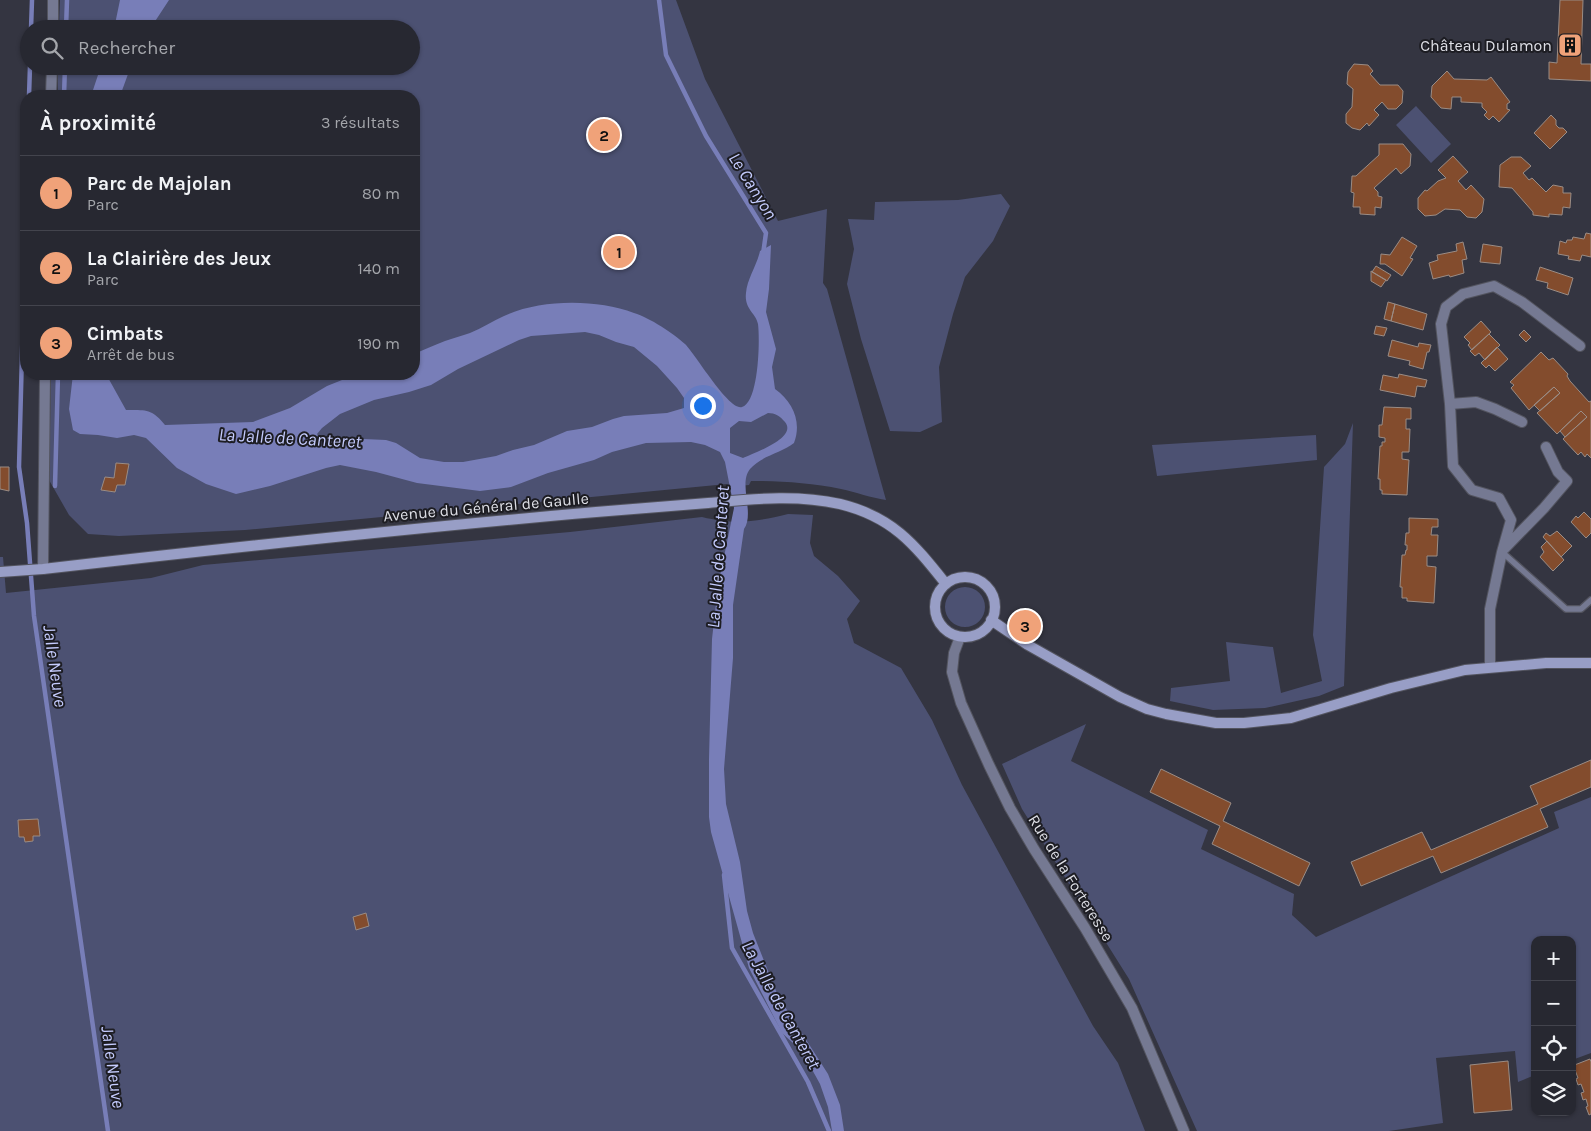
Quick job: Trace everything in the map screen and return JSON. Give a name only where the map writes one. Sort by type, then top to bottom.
[{"type":"main road","name":"Avenue du Général de Gaulle","points":[[0,572],[43,569],[418,528],[762,498],[808,499],[841,505],[877,518],[902,533],[923,555],[946,584]]},
{"type":"main road","points":[[955,579],[975,579],[984,584],[994,601],[994,611],[991,620],[986,628],[970,637],[960,637],[951,634],[943,628],[935,610],[936,600],[940,591],[946,584],[955,579]]},
{"type":"main road","points":[[991,620],[1028,645],[1120,697],[1166,714],[1216,722],[1244,723],[1291,718],[1436,676],[1490,667],[1546,663],[1591,663]]},
{"type":"street","points":[[53,0],[53,20]]},
{"type":"street","points":[[51,90],[52,75]]},
{"type":"street","points":[[1490,667],[1490,609],[1511,520],[1499,498],[1472,490],[1453,466],[1450,404],[1440,324],[1446,307],[1464,294],[1494,286],[1522,302],[1580,346]]},
{"type":"street","points":[[43,569],[45,380]]},
{"type":"street","points":[[1450,404],[1476,402],[1522,422]]},
{"type":"street","points":[[1502,552],[1567,481],[1558,472],[1546,448]]},
{"type":"street","name":"Rue de la Forteresse","points":[[960,637],[954,653],[952,672],[961,702],[989,765],[1010,808],[1034,849],[1085,928],[1132,1008],[1184,1131]]},
{"type":"lane","points":[[1502,552],[1566,609],[1580,609],[1591,600]]},
{"type":"shaded area","points":[[60,0],[676,0],[705,79],[778,221],[827,209],[823,283],[827,289],[886,500],[819,485],[751,481],[749,485],[729,487],[727,484],[245,530],[119,536],[88,534],[69,515],[49,480],[51,380],[420,380],[420,90],[58,90],[58,75],[420,75],[420,20],[59,20]]},
{"type":"shaded area","points":[[1416,106],[1451,144],[1431,163],[1396,125]]},
{"type":"shaded area","points":[[1001,194],[1010,206],[993,241],[965,277],[939,367],[942,422],[920,432],[890,431],[861,339],[847,284],[854,249],[848,219],[874,220],[875,202],[958,200]]},
{"type":"shaded area","points":[[1353,423],[1344,686],[1319,696],[1265,708],[1213,710],[1170,701],[1171,688],[1230,681],[1226,642],[1273,647],[1281,693],[1322,681],[1313,635],[1324,467],[1345,444]]},
{"type":"shaded area","points":[[1316,435],[1317,460],[1157,476],[1152,445]]},
{"type":"shaded area","points":[[788,514],[813,515],[810,543],[814,556],[838,576],[860,601],[847,619],[854,643],[901,668],[932,720],[962,785],[1093,1026],[1118,1063],[1145,1131],[0,1131],[0,557],[3,557],[6,593],[151,578],[203,565],[570,532],[702,517],[745,522]]},
{"type":"shaded area","points":[[969,587],[976,590],[982,596],[985,607],[984,615],[976,624],[969,627],[961,627],[954,624],[946,615],[945,603],[948,596],[957,588]]},
{"type":"shaded area","points":[[1086,724],[1071,761],[1208,830],[1201,849],[1294,894],[1292,915],[1316,937],[1559,828],[1554,812],[1591,797],[1591,1053],[1576,1059],[1576,936],[1531,936],[1531,1077],[1518,1082],[1515,1051],[1436,1058],[1443,1123],[1389,1131],[1197,1131],[1129,979],[1022,809],[1002,764]]},
{"type":"water","points":[[120,0],[169,0],[156,20],[116,20]]},
{"type":"water","points":[[98,75],[128,75],[122,90],[93,90]]},
{"type":"water","points":[[771,245],[766,312],[776,349],[772,367],[775,389],[791,406],[797,428],[794,443],[760,461],[750,469],[747,475],[748,515],[744,529],[733,605],[733,658],[724,769],[726,804],[740,862],[747,911],[753,933],[778,996],[828,1074],[840,1105],[844,1131],[832,1131],[828,1107],[820,1084],[809,1064],[793,1043],[782,1033],[749,968],[711,832],[709,817],[709,759],[712,639],[718,586],[734,508],[725,462],[720,452],[705,445],[691,442],[646,443],[612,452],[594,460],[548,473],[511,487],[480,491],[417,483],[340,465],[236,494],[206,484],[177,468],[146,438],[134,435],[117,438],[80,434],[73,430],[69,409],[72,380],[109,380],[126,410],[152,413],[165,425],[253,422],[290,408],[327,386],[342,380],[420,380],[420,351],[470,333],[519,310],[535,306],[569,303],[586,303],[619,308],[647,318],[661,326],[685,344],[729,400],[736,406],[742,407],[748,403],[752,394],[757,369],[758,324],[748,307],[746,293],[748,282],[760,251]],"holes":[[[585,332],[634,347],[657,366],[684,398],[684,408],[667,413],[624,416],[592,427],[567,431],[534,445],[496,456],[463,462],[444,462],[420,458],[396,443],[386,440],[319,437],[317,434],[340,414],[374,400],[431,385],[458,369],[519,340],[531,336]],[[768,413],[781,418],[787,428],[785,434],[780,439],[764,449],[743,458],[730,453],[730,428],[739,421],[751,422]]]},
{"type":"building","name":"Château Dulamon","points":[[1560,0],[1583,0],[1581,64],[1591,64],[1591,81],[1549,79],[1549,62],[1557,63]]},
{"type":"building","points":[[1354,64],[1368,65],[1373,71],[1370,74],[1380,85],[1398,85],[1403,91],[1402,103],[1396,109],[1388,109],[1382,102],[1374,110],[1379,115],[1369,126],[1367,123],[1360,130],[1352,128],[1346,123],[1346,114],[1352,107],[1353,89],[1347,84],[1348,72]]},
{"type":"building","points":[[1447,71],[1454,79],[1487,80],[1491,77],[1510,102],[1507,104],[1507,109],[1510,110],[1499,122],[1493,116],[1489,120],[1484,115],[1487,112],[1482,107],[1482,103],[1461,102],[1461,97],[1452,97],[1451,109],[1441,108],[1431,97],[1432,86]]},
{"type":"building","points":[[1551,115],[1556,120],[1556,125],[1567,132],[1550,149],[1534,133]]},
{"type":"building","points":[[1379,144],[1403,144],[1411,154],[1410,166],[1401,174],[1396,168],[1374,188],[1378,192],[1378,196],[1382,197],[1381,208],[1375,207],[1375,215],[1360,214],[1360,207],[1353,207],[1354,193],[1351,192],[1352,176],[1356,176],[1379,155]]},
{"type":"building","points":[[1453,156],[1468,172],[1458,181],[1466,190],[1471,185],[1484,199],[1482,212],[1476,218],[1467,217],[1460,210],[1445,209],[1436,215],[1425,216],[1418,209],[1418,198],[1425,190],[1427,191],[1438,181],[1446,178],[1438,170]]},
{"type":"building","points":[[1511,157],[1521,157],[1531,166],[1523,173],[1529,180],[1532,178],[1546,192],[1553,185],[1563,187],[1563,193],[1571,193],[1570,208],[1563,207],[1562,215],[1549,214],[1549,217],[1533,215],[1533,212],[1512,188],[1499,187],[1500,165]]},
{"type":"building","points":[[1586,233],[1591,234],[1591,257],[1582,255],[1580,261],[1568,259],[1569,256],[1558,254],[1560,241],[1566,243],[1567,240],[1572,240],[1573,237],[1584,239]]},
{"type":"building","points":[[1402,237],[1417,246],[1410,258],[1413,259],[1402,276],[1385,264],[1380,264],[1381,254],[1390,255]]},
{"type":"building","points":[[1463,242],[1467,259],[1462,260],[1464,273],[1433,279],[1429,263],[1438,260],[1437,255],[1457,251],[1456,244]]},
{"type":"building","points":[[1483,244],[1502,247],[1500,264],[1480,262]]},
{"type":"building","points":[[1376,266],[1391,275],[1387,281],[1372,272]]},
{"type":"building","points":[[1540,267],[1573,278],[1568,295],[1547,288],[1548,283],[1536,280]]},
{"type":"building","points":[[1371,271],[1386,280],[1381,287],[1371,281]]},
{"type":"building","points":[[1388,302],[1395,304],[1391,321],[1384,319]]},
{"type":"building","points":[[1395,304],[1427,314],[1423,330],[1391,321]]},
{"type":"building","points":[[1481,321],[1491,332],[1472,350],[1468,345],[1470,343],[1464,337]]},
{"type":"building","points":[[1376,326],[1387,328],[1384,336],[1374,334]]},
{"type":"building","points":[[1524,330],[1531,337],[1526,342],[1519,335]]},
{"type":"building","points":[[1489,334],[1500,345],[1485,360],[1479,353],[1475,356],[1470,351]]},
{"type":"building","points":[[1392,340],[1418,347],[1419,343],[1431,345],[1429,352],[1427,352],[1423,369],[1409,365],[1410,361],[1388,356]]},
{"type":"building","points":[[1497,347],[1508,359],[1495,371],[1489,365],[1486,368],[1481,363]]},
{"type":"building","points":[[1541,352],[1549,360],[1553,358],[1568,374],[1567,376],[1570,381],[1589,402],[1591,401],[1591,458],[1587,454],[1585,457],[1581,452],[1578,455],[1563,439],[1587,417],[1581,411],[1557,434],[1537,413],[1560,393],[1554,387],[1529,410],[1511,388],[1514,385],[1510,382]]},
{"type":"building","points":[[1399,374],[1427,380],[1425,387],[1417,386],[1415,397],[1380,390],[1383,375],[1398,378]]},
{"type":"building","points":[[1554,387],[1560,393],[1540,411],[1534,405]]},
{"type":"building","points":[[1384,407],[1411,408],[1411,419],[1406,419],[1406,429],[1410,429],[1409,452],[1402,452],[1402,459],[1409,460],[1407,495],[1382,494],[1382,490],[1380,490],[1380,479],[1378,479],[1380,446],[1382,446],[1382,442],[1385,442],[1385,438],[1379,437],[1379,425],[1382,425]]},
{"type":"building","points":[[1581,411],[1587,417],[1565,437],[1560,431]]},
{"type":"building","points":[[116,463],[129,464],[125,485],[117,485],[115,492],[101,490],[105,477],[114,478]]},
{"type":"building","points":[[0,467],[9,467],[9,491],[0,489]]},
{"type":"building","points":[[1584,512],[1591,519],[1591,533],[1586,538],[1571,522],[1576,516],[1578,518]]},
{"type":"building","points":[[1409,518],[1438,519],[1438,527],[1432,527],[1431,535],[1438,535],[1437,556],[1427,556],[1427,566],[1436,567],[1434,603],[1407,601],[1407,598],[1402,598],[1402,587],[1400,587],[1402,555],[1405,555],[1407,550],[1407,545],[1405,545],[1406,533],[1409,533]]},
{"type":"building","points":[[1557,531],[1572,546],[1561,557],[1543,537],[1546,533],[1550,536]]},
{"type":"building","points":[[1547,541],[1564,560],[1553,571],[1540,557],[1544,552],[1541,547]]},
{"type":"building","points":[[1591,760],[1591,787],[1540,809],[1548,827],[1441,873],[1433,856],[1361,886],[1351,862],[1422,832],[1431,850],[1538,804],[1530,786]]},
{"type":"building","points":[[1161,769],[1231,803],[1223,821],[1310,863],[1299,886],[1212,844],[1220,826],[1150,792]]},
{"type":"building","points":[[38,819],[40,836],[33,836],[33,841],[25,842],[24,837],[19,837],[18,820]]},
{"type":"building","points":[[366,913],[369,926],[356,930],[353,917]]},
{"type":"building","points":[[1590,1059],[1591,1062],[1591,1114],[1589,1115],[1586,1099],[1583,1100],[1581,1093],[1584,1092],[1581,1084],[1578,1085],[1576,1079],[1578,1078],[1576,1064]]},
{"type":"building","points":[[1508,1061],[1512,1110],[1474,1113],[1470,1065]]},
{"type":"waterway","name":"Jalle Neuve","points":[[31,20],[32,0]]},
{"type":"waterway","points":[[66,20],[67,0]]},
{"type":"waterway","name":"Le Canyon","points":[[659,0],[666,55],[706,136],[766,233],[763,254]]},
{"type":"waterway","name":"Jalle Neuve","points":[[29,90],[30,75]]},
{"type":"waterway","points":[[64,90],[65,75]]},
{"type":"waterway","name":"Jalle Neuve","points":[[21,380],[19,467],[27,523],[34,616],[108,1131]]},
{"type":"waterway","points":[[55,486],[58,380]]},
{"type":"waterway","name":"La Jalle de Canteret","points":[[724,875],[732,948],[808,1082],[829,1131]]},
{"type":"place","name":"Château Dulamon","points":[[1570,45]]},
{"type":"place","name":"La Clairière des Jeux","points":[[604,135]]},
{"type":"place","name":"Parc de Majolan","points":[[619,252]]},
{"type":"place","name":"Cimbats","points":[[1025,626]]}]
